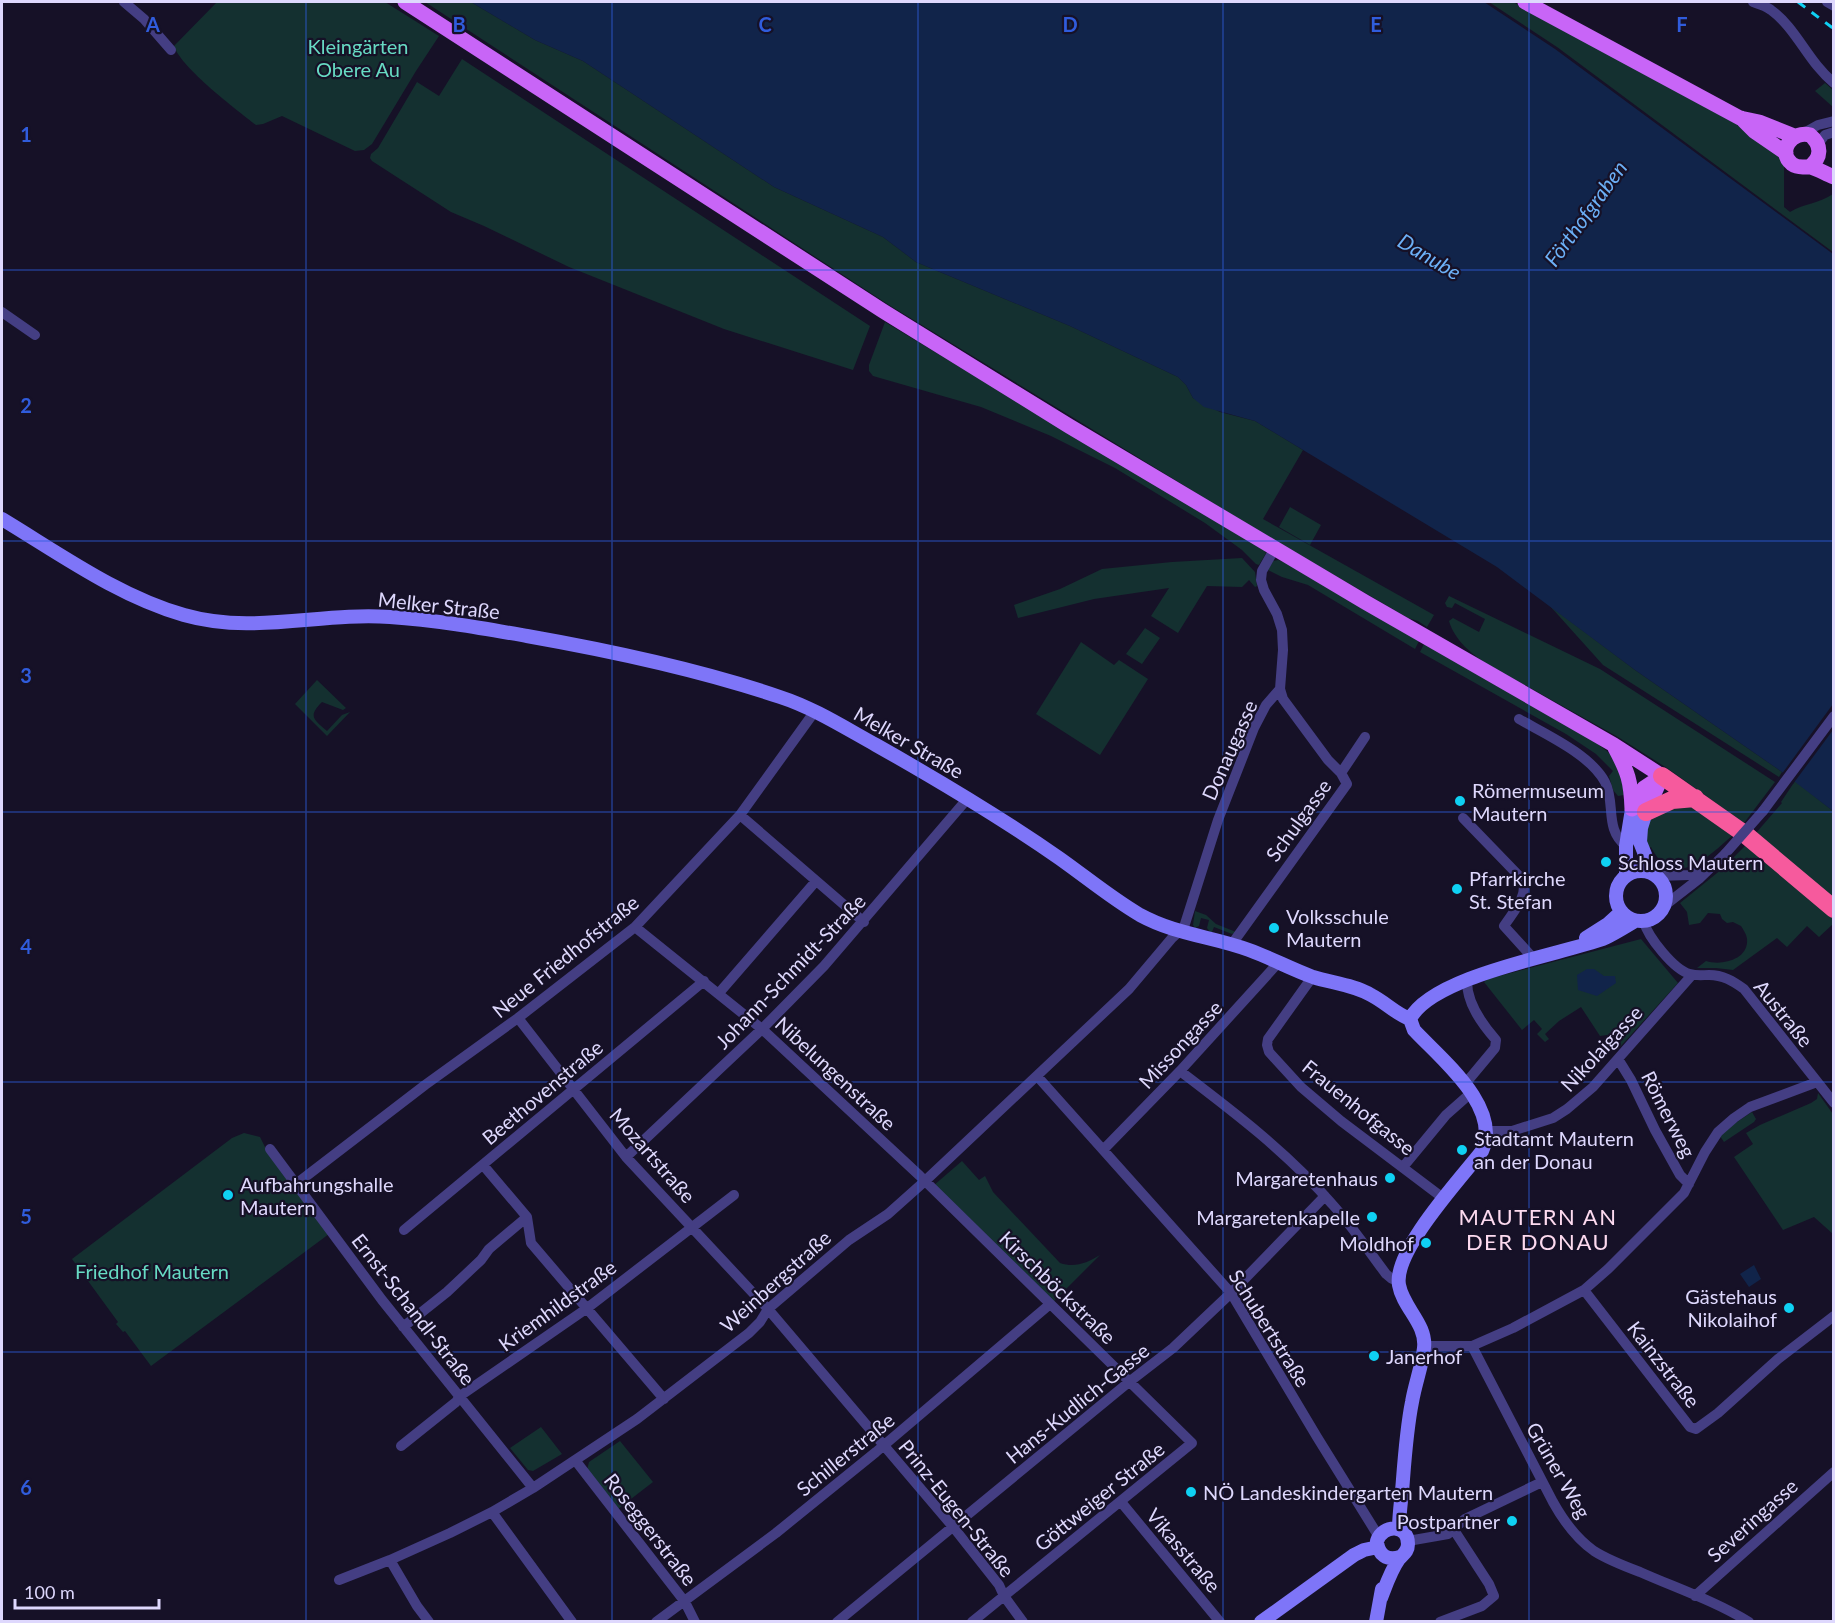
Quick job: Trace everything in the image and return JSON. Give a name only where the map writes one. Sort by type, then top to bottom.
[{"type":"highway","points":[[1662,776],[1764,849],[1833,909]]},
{"type":"highway","points":[[1639,810],[1672,800],[1695,798]]},
{"type":"main road","points":[[405,2],[883,311],[1068,426],[1614,745],[1662,776],[1639,810]]},
{"type":"main road","points":[[1525,2],[1740,118],[1754,131],[1786,153],[1794,165],[1809,166],[1833,177]]},
{"type":"main road","points":[[1740,118],[1798,135],[1810,135],[1833,160]]},
{"type":"main road","points":[[1786,153],[1787,144],[1798,135]]},
{"type":"main road","points":[[1809,166],[1817,160],[1819,147]]},
{"type":"main road","points":[[1614,745],[1629,775],[1639,810]]},
{"type":"street","points":[[124,2],[144,19],[171,50]]},
{"type":"street","points":[[1753,2],[1772,5],[1811,59],[1833,82]]},
{"type":"street","points":[[1827,2],[1833,6]]},
{"type":"street","points":[[1798,135],[1818,124],[1833,121]]},
{"type":"street","points":[[1819,147],[1825,135],[1833,132]]},
{"type":"street","points":[[2,312],[35,335]]},
{"type":"street","name":"Melker Straße","points":[[2,519],[100,579],[184,615],[216,622],[248,625],[345,617],[385,616],[424,620],[609,651],[779,696],[815,711],[968,798],[1139,914],[1178,932],[1232,944],[1312,976],[1369,993],[1410,1019]]},
{"type":"street","name":"Donaugasse","points":[[1178,932],[1185,924],[1218,820],[1254,728],[1266,705],[1280,689],[1282,630],[1261,580],[1262,571],[1275,548]]},
{"type":"street","name":"Schulgasse","points":[[1232,944],[1347,784],[1341,773],[1312,740],[1283,699],[1280,689]]},
{"type":"street","name":"Neue Friedhofstraße","points":[[296,1184],[425,1085],[518,1018],[635,927],[740,815],[815,711]]},
{"type":"street","points":[[1399,1529],[1410,1412],[1424,1346],[1422,1330],[1401,1293],[1398,1279],[1410,1246],[1443,1198],[1482,1151],[1488,1131],[1483,1114],[1468,1088],[1414,1030],[1410,1019],[1430,999],[1467,980],[1603,938],[1659,912],[1723,856],[1763,811],[1833,716]]},
{"type":"street","points":[[1519,719],[1593,766],[1606,783],[1613,830],[1626,846]]},
{"type":"street","points":[[1341,773],[1365,736]]},
{"type":"street","name":"Johann-Schmidt-Straße","points":[[626,1156],[762,1029],[824,966],[968,798]]},
{"type":"street","points":[[1610,807],[1639,810]]},
{"type":"street","points":[[1626,876],[1626,846],[1639,810]]},
{"type":"street","points":[[1639,810],[1640,842],[1654,874],[1665,890],[1664,906]]},
{"type":"street","points":[[740,815],[864,922]]},
{"type":"street","points":[[1463,818],[1523,880],[1525,888],[1523,897],[1504,926],[1534,959]]},
{"type":"street","points":[[1692,975],[1675,966],[1640,922],[1627,919],[1620,913],[1617,906],[1617,886],[1626,876],[1638,871],[1689,875],[1723,856]]},
{"type":"street","points":[[719,993],[816,881]]},
{"type":"street","points":[[1570,948],[1608,924],[1620,913]]},
{"type":"street","name":"Nibelungenstraße","points":[[635,927],[762,1029],[925,1181]]},
{"type":"street","name":"Weinbergstraße","points":[[339,1580],[390,1560],[492,1512],[533,1488],[664,1399],[748,1333],[760,1322],[768,1309],[849,1240],[888,1214],[925,1181],[1129,989],[1178,932]]},
{"type":"street","name":"Missongasse","points":[[1104,1149],[1180,1071],[1279,962]]},
{"type":"street","name":"Nikolaigasse","points":[[1488,1131],[1512,1131],[1554,1118],[1567,1109],[1593,1087],[1692,975]]},
{"type":"street","name":"Austraße","points":[[1692,975],[1725,977],[1744,990],[1832,1098]]},
{"type":"street","name":"Frauenhofgasse","points":[[1312,976],[1268,1039],[1269,1052],[1294,1080],[1341,1121],[1443,1198]]},
{"type":"street","points":[[1403,1167],[1468,1088],[1496,1048],[1496,1040],[1475,1011],[1466,989],[1467,980]]},
{"type":"street","name":"Beethovenstraße","points":[[404,1230],[704,981]]},
{"type":"street","name":"Mozartstraße","points":[[518,1018],[626,1156],[768,1309]]},
{"type":"street","name":"Römerweg","points":[[1618,1059],[1675,1166],[1689,1184]]},
{"type":"street","points":[[1180,1071],[1268,1140],[1325,1197],[1386,1274],[1392,1279],[1398,1279]]},
{"type":"street","name":"Schubertstraße","points":[[1037,1076],[1231,1293],[1386,1549]]},
{"type":"street","points":[[1424,1346],[1472,1346],[1513,1328],[1584,1290],[1683,1193],[1718,1132],[1750,1107],[1817,1082]]},
{"type":"street","name":"Ernst-Schandl-Straße","points":[[270,1149],[404,1327],[533,1488]]},
{"type":"street","points":[[483,1165],[527,1217],[531,1243],[664,1399]]},
{"type":"street","name":"Kirschböckstraße","points":[[925,1181],[1192,1443]]},
{"type":"street","name":"Kriemhildstraße","points":[[401,1446],[456,1402],[460,1396],[586,1309],[734,1194]]},
{"type":"street","name":"Hans-Kudlich-Gasse","points":[[837,1622],[1173,1348],[1231,1293],[1325,1197]]},
{"type":"street","points":[[404,1327],[447,1292],[481,1260],[489,1249],[527,1217]]},
{"type":"street","name":"Kainzstraße","points":[[1584,1290],[1690,1427],[1696,1429],[1833,1316]]},
{"type":"street","name":"Schillerstraße","points":[[656,1622],[776,1533],[884,1446],[1049,1305]]},
{"type":"street","name":"Prinz-Eugen-Straße","points":[[768,1309],[954,1528],[999,1585],[1023,1622]]},
{"type":"street","name":"Grüner Weg","points":[[1472,1346],[1564,1521],[1593,1550],[1749,1622]]},
{"type":"street","name":"Göttweiger Straße","points":[[972,1622],[1192,1443]]},
{"type":"street","name":"Roseggerstraße","points":[[575,1460],[685,1602],[695,1622]]},
{"type":"street","name":"Severingasse","points":[[1695,1596],[1833,1472]]},
{"type":"street","points":[[1408,1541],[1448,1534],[1465,1519],[1542,1482]]},
{"type":"street","name":"Vikasstraße","points":[[1121,1502],[1220,1622]]},
{"type":"street","points":[[492,1512],[572,1622]]},
{"type":"street","points":[[1261,1622],[1364,1550],[1386,1549],[1407,1551],[1407,1536],[1399,1529],[1388,1529],[1386,1549],[1381,1598],[1376,1622]]},
{"type":"street","points":[[1440,1622],[1482,1606],[1494,1596],[1489,1584],[1454,1530]]},
{"type":"street","points":[[390,1560],[429,1622]]},
{"type":"green space","name":"Kleingärten Obere Au","points":[[217,2],[385,2],[439,36],[372,144],[364,150],[355,151],[282,116],[256,125],[187,66],[174,46]]},
{"type":"green space","points":[[425,2],[471,2],[535,40],[583,61],[774,187],[883,237],[916,262],[1070,326],[1178,377],[1186,385],[1193,398],[1220,412],[1255,421],[1303,450],[1263,519],[1434,615],[1427,627],[1257,530],[889,305]]},
{"type":"green space","points":[[1489,2],[1513,2],[1736,124],[1772,147],[1784,164],[1784,207],[1790,212],[1833,194],[1833,252],[1557,47]]},
{"type":"green space","points":[[462,59],[870,326],[853,370],[724,329],[569,267],[451,212],[372,161],[371,154],[378,148],[417,82],[439,96]]},
{"type":"green space","points":[[1825,83],[1833,90],[1833,107],[1815,91]]},
{"type":"green space","points":[[885,322],[1264,550],[1266,553],[1259,565],[1205,523],[1115,468],[1051,436],[981,407],[873,376],[869,371],[869,365]]},
{"type":"green space","points":[[1290,507],[1321,525],[1310,545],[1279,527]]},
{"type":"green space","points":[[1242,558],[1255,572],[1257,586],[1255,587],[1249,580],[1242,587],[1207,586],[1178,633],[1151,616],[1169,588],[1094,599],[1018,618],[1014,605],[1060,589],[1102,569]]},
{"type":"green space","points":[[1278,560],[1291,565],[1419,641],[1415,649],[1308,585],[1268,570],[1273,561]]},
{"type":"green space","points":[[1449,596],[1600,669],[1775,782],[1744,823],[1667,768],[1618,737],[1487,664],[1475,655],[1455,635],[1449,621],[1453,618],[1479,632],[1485,619],[1455,603],[1452,608],[1447,607],[1445,603]]},
{"type":"green space","points":[[1550,606],[1635,670],[1782,772],[1779,777],[1603,665]]},
{"type":"green space","points":[[1145,628],[1160,638],[1142,664],[1126,654]]},
{"type":"green space","points":[[1081,642],[1114,665],[1119,660],[1148,679],[1100,755],[1036,714]]},
{"type":"green space","points":[[1424,644],[1591,739],[1613,757],[1619,767],[1624,795],[1618,796],[1613,790],[1609,776],[1613,771],[1596,754],[1566,734],[1420,652]]},
{"type":"green space","points":[[317,680],[346,708],[343,710],[322,702],[314,714],[318,723],[327,731],[342,715],[350,712],[327,736],[295,704]]},
{"type":"green space","points":[[1795,781],[1833,811],[1833,900],[1756,833],[1782,803]]},
{"type":"green space","points":[[1691,806],[1734,834],[1692,866],[1681,869],[1670,867],[1660,861],[1651,847],[1647,849],[1645,841],[1650,816],[1657,809]]},
{"type":"green space","points":[[1747,844],[1833,917],[1833,924],[1819,937],[1807,926],[1787,947],[1777,938],[1733,970],[1697,968],[1706,961],[1719,963],[1739,957],[1744,952],[1747,937],[1741,926],[1733,922],[1727,923],[1720,914],[1708,913],[1700,923],[1689,925],[1687,912],[1680,903],[1722,869]]},
{"type":"green space","points":[[1195,911],[1206,915],[1216,924],[1236,932],[1232,934],[1214,927],[1210,932],[1207,928],[1209,920],[1201,918],[1199,926],[1195,928],[1193,925]]},
{"type":"green space","points":[[1641,939],[1678,983],[1620,1047],[1607,1035],[1600,1036],[1581,1007],[1559,1021],[1545,1034],[1549,1039],[1545,1042],[1537,1034],[1542,1029],[1534,1020],[1522,1030],[1484,982],[1488,979]]},
{"type":"green space","points":[[1818,1093],[1833,1114],[1833,1234],[1814,1217],[1783,1230],[1734,1157],[1753,1144],[1746,1133],[1811,1103],[1817,1099]]},
{"type":"green space","points":[[1752,1112],[1756,1119],[1754,1122],[1724,1142],[1720,1136]]},
{"type":"green space","name":"Friedhof Mautern","points":[[244,1133],[260,1137],[266,1149],[329,1234],[151,1366],[125,1331],[123,1332],[116,1324],[118,1322],[72,1259],[232,1138]]},
{"type":"green space","points":[[962,1161],[979,1180],[985,1176],[993,1192],[1060,1263],[1081,1264],[1100,1255],[1052,1303],[933,1186]]},
{"type":"green space","points":[[541,1427],[562,1454],[533,1471],[528,1470],[510,1448]]},
{"type":"green space","points":[[620,1441],[653,1482],[618,1509],[587,1470],[589,1462]]},
{"type":"water","points":[[471,2],[1484,2],[1555,49],[1833,254],[1833,811],[1782,772],[1635,670],[1497,567],[1255,421],[1204,407],[1193,398],[1186,385],[1178,377],[1070,326],[916,262],[883,237],[774,187],[583,61],[535,40]]},
{"type":"water","points":[[1587,969],[1594,969],[1604,976],[1615,976],[1616,983],[1597,996],[1578,990],[1577,975]]},
{"type":"water","points":[[1754,1265],[1761,1279],[1749,1287],[1740,1274]]},
{"type":"pier","points":[[1833,704],[1833,730],[1793,784],[1781,775]]},
{"type":"railway","points":[[1798,2],[1834,29]]},
{"type":"place","name":"Römermuseum Mautern","points":[[1460,801]]},
{"type":"place","name":"Schloss Mautern","points":[[1606,862]]},
{"type":"place","name":"Pfarrkirche St. Stefan","points":[[1457,889]]},
{"type":"place","name":"Volksschule Mautern","points":[[1274,928]]},
{"type":"place","name":"Stadtamt Mautern an der Donau","points":[[1462,1150]]},
{"type":"place","name":"Margaretenhaus","points":[[1390,1178]]},
{"type":"place","name":"Aufbahrungshalle Mautern","points":[[228,1195]]},
{"type":"place","name":"Margaretenkapelle","points":[[1372,1217]]},
{"type":"place","name":"Moldhof","points":[[1426,1243]]},
{"type":"place","name":"Gästehaus Nikolaihof","points":[[1789,1308]]},
{"type":"place","name":"Janerhof","points":[[1374,1356]]},
{"type":"place","name":"NÖ Landeskindergarten Mautern","points":[[1191,1492]]},
{"type":"place","name":"Postpartner","points":[[1512,1521]]},
{"type":"district","name":"MAUTERN AN DER DONAU","points":[[1538,1228]]},
{"type":"water label","name":"Förthofgraben","points":[[1585,213]]},
{"type":"water label","name":"Danube","points":[[1430,256]]}]
